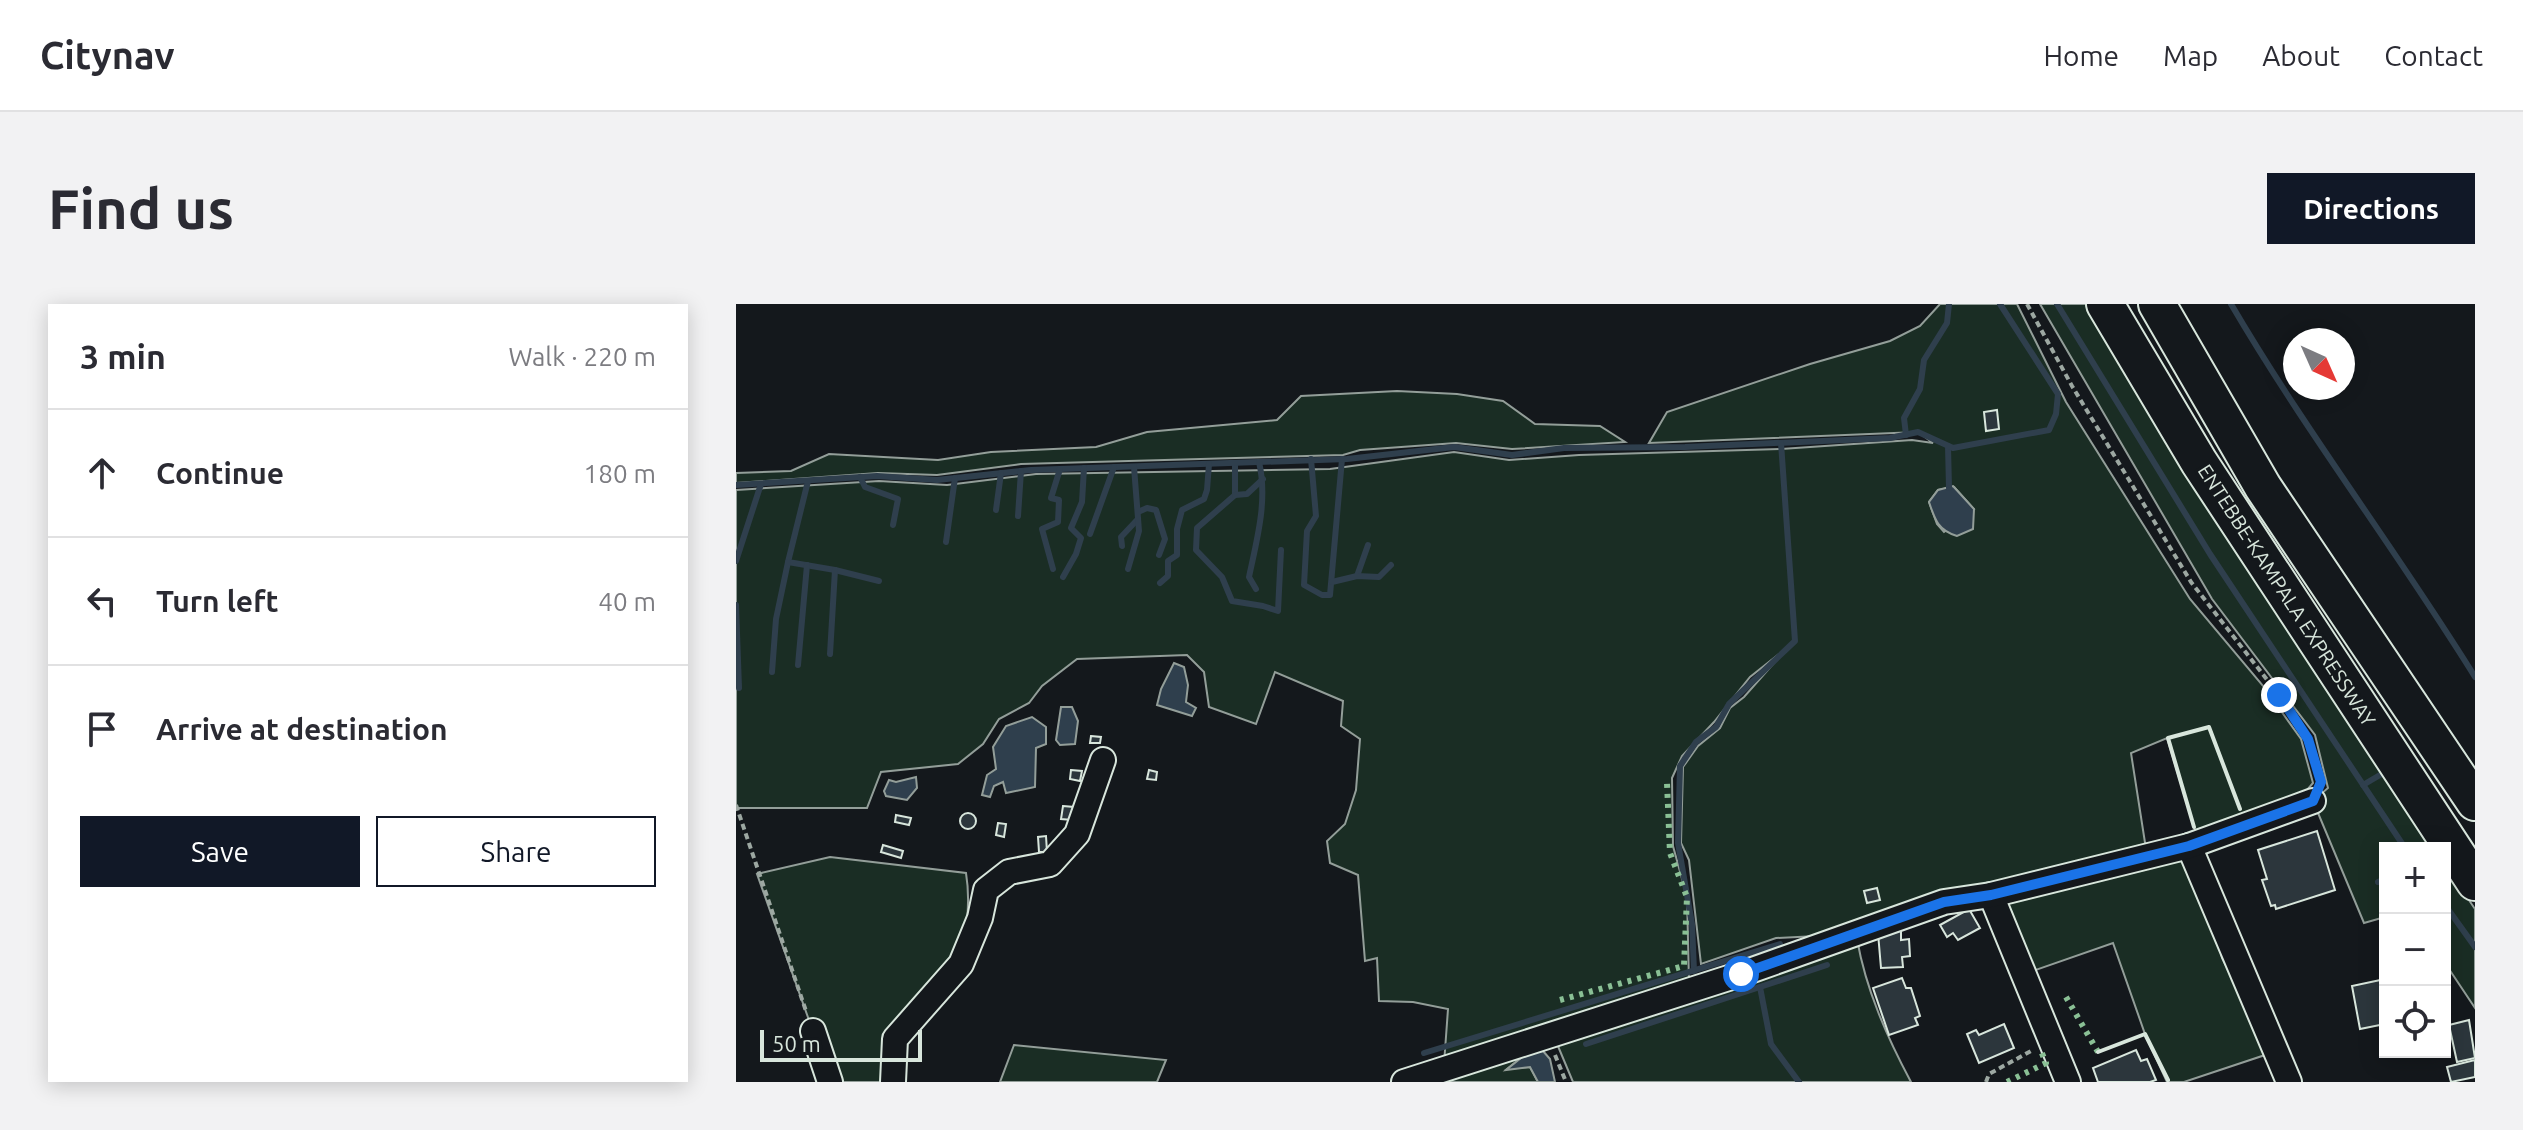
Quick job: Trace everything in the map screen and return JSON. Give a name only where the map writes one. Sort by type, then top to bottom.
[{"type":"highway","name":"ENTEBBE-KAMPALA EXPRESSWAY","points":[[2105,304],[2207,475],[2475,882]]},
{"type":"highway","name":"ENTEBBE-KAMPALA EXPRESSWAY","points":[[2157,304],[2263,487],[2475,802]]},
{"type":"street","points":[[893,1082],[895,1039],[961,964],[980,918],[986,890],[1009,872],[1050,864],[1077,834],[1103,760]]},
{"type":"street","points":[[1404,1082],[1741,974],[1944,902],[1991,895],[2189,846],[2313,801]]},
{"type":"street","points":[[2189,846],[2289,1082]]},
{"type":"street","points":[[1991,895],[2068,1082]]},
{"type":"street","points":[[813,1031],[830,1082]]},
{"type":"path","points":[[2027,304],[2072,386],[2191,582],[2279,695],[2308,739],[2321,782],[2313,801]]},
{"type":"path","points":[[736,805],[813,1031]]},
{"type":"path","points":[[1986,1082],[1989,1074],[2050,1040]]},
{"type":"green space","points":[[1940,304],[1999,304],[2013,325],[2001,304],[2017,304],[2066,402],[2190,599],[2264,687],[2301,739],[2313,783],[2302,796],[2196,833],[2167,738],[2131,753],[2146,849],[1817,936],[1776,938],[1701,964],[1689,860],[1681,843],[1683,767],[1698,746],[1720,728],[1730,708],[1744,697],[1789,646],[1750,677],[1682,756],[1672,778],[1673,846],[1687,897],[1689,982],[1444,1064],[1448,1009],[1413,1002],[1379,1001],[1377,958],[1365,961],[1358,875],[1330,863],[1327,841],[1345,824],[1356,790],[1360,739],[1341,726],[1343,701],[1275,672],[1256,724],[1209,707],[1204,672],[1187,655],[1077,659],[1042,686],[1029,703],[999,719],[983,744],[958,764],[881,772],[867,808],[736,808],[736,490],[879,481],[947,485],[1036,474],[1330,469],[1454,452],[1509,460],[1781,449],[1912,440],[1933,443],[1918,432],[1649,443],[1667,412],[1890,341],[1920,326]],"holes":[[[1954,487],[1974,509],[1944,532],[1937,524],[1929,502],[1938,490]]]},
{"type":"green space","points":[[2040,304],[2086,304],[2170,448],[2430,842],[2379,842],[2379,919],[2364,923],[2313,801],[2328,788],[2315,735],[2212,599]]},
{"type":"green space","points":[[1397,391],[1457,394],[1503,401],[1535,424],[1600,426],[1625,442],[1512,449],[1456,443],[1360,450],[1343,455],[1021,464],[937,475],[878,473],[736,483],[736,473],[791,471],[829,454],[938,460],[991,452],[1096,447],[1147,432],[1277,420],[1301,396]]},
{"type":"green space","points":[[2183,855],[2213,914],[2222,958],[2252,1016],[2265,1055],[2184,1082],[2167,1082],[2145,1034],[2113,943],[2030,972],[2002,907],[2007,900]]},
{"type":"green space","points":[[830,857],[966,873],[967,923],[958,960],[942,986],[887,1038],[885,1082],[831,1082],[757,874]]},
{"type":"green space","points":[[2451,874],[2475,909],[2475,1008],[2451,972]]},
{"type":"green space","points":[[1857,939],[1878,1013],[1911,1082],[1573,1082],[1555,1039]]},
{"type":"green space","points":[[1014,1045],[1166,1060],[1157,1082],[1000,1082]]},
{"type":"green space","points":[[1534,1048],[1543,1051],[1526,1054],[1507,1069],[1530,1067],[1538,1082],[1419,1082]]},
{"type":"water","points":[[1953,486],[1974,509],[1973,529],[1957,536],[1938,524],[1929,502],[1938,490]]},
{"type":"water","points":[[1174,663],[1184,667],[1188,685],[1186,702],[1196,708],[1192,716],[1157,705]]},
{"type":"water","points":[[1061,707],[1072,707],[1078,721],[1075,744],[1060,745],[1056,740]]},
{"type":"water","points":[[1032,717],[1046,727],[1046,744],[1036,748],[1035,787],[1006,793],[1003,782],[994,786],[990,797],[982,795],[987,775],[996,769],[993,747],[1006,726]]},
{"type":"water","points":[[916,777],[917,788],[907,800],[886,796],[884,791],[889,780],[896,782]]},
{"type":"water","points":[[1543,1051],[1550,1059],[1555,1082],[1538,1082],[1530,1067],[1506,1070],[1526,1054]]},
{"type":"building","points":[[1997,410],[1999,429],[1986,431],[1984,412]]},
{"type":"building","points":[[1091,736],[1101,737],[1100,743],[1090,743]]},
{"type":"building","points":[[1071,770],[1082,771],[1080,781],[1070,779]]},
{"type":"building","points":[[1149,770],[1157,772],[1156,780],[1147,779]]},
{"type":"building","points":[[1063,806],[1074,807],[1072,820],[1061,819]]},
{"type":"building","points":[[968,813],[974,815],[974,827],[968,829],[962,827],[960,821],[962,815]]},
{"type":"building","points":[[896,815],[911,818],[909,825],[895,822]]},
{"type":"building","points":[[998,823],[1006,824],[1004,837],[996,835]]},
{"type":"building","points":[[2317,831],[2335,890],[2276,909],[2275,905],[2271,906],[2262,880],[2267,879],[2258,850]]},
{"type":"building","points":[[1046,836],[1047,852],[1039,852],[1038,837]]},
{"type":"building","points":[[883,845],[903,851],[901,858],[881,852]]},
{"type":"building","points":[[1877,888],[1880,900],[1867,903],[1864,891]]},
{"type":"building","points":[[1969,909],[1980,928],[1958,940],[1953,933],[1947,937],[1940,925]]},
{"type":"building","points":[[1901,930],[1901,940],[1909,939],[1910,956],[1902,957],[1903,967],[1881,968],[1878,933]]},
{"type":"building","points":[[1902,978],[1906,988],[1911,988],[1920,1016],[1915,1018],[1918,1025],[1889,1035],[1873,988]]},
{"type":"building","points":[[2379,980],[2379,1025],[2360,1029],[2352,986]]},
{"type":"building","points":[[2469,1020],[2475,1058],[2457,1062],[2451,1024]]},
{"type":"building","points":[[2004,1024],[2014,1048],[1979,1063],[1967,1034],[1976,1030],[1979,1035]]},
{"type":"building","points":[[2136,1050],[2141,1061],[2147,1059],[2156,1080],[2098,1082],[2093,1068]]},
{"type":"building","points":[[2475,1060],[2475,1077],[2451,1082],[2447,1067]]},
{"type":"waterway","points":[[1906,435],[1904,418],[1920,389],[1924,360],[1947,323],[1949,304]]},
{"type":"waterway","points":[[736,485],[877,476],[937,480],[1031,470],[1347,459],[1454,447],[1512,455],[1564,448],[1685,447],[1890,438],[1918,432],[1953,448],[2049,430],[2056,414],[2058,394],[2000,304]]},
{"type":"waterway","points":[[2057,304],[2210,554],[2401,842]]},
{"type":"waterway","points":[[2231,304],[2290,399],[2475,677]]},
{"type":"waterway","points":[[1694,971],[1692,924],[1678,843],[1680,766],[1696,742],[1716,727],[1729,704],[1795,641],[1781,443]]},
{"type":"waterway","points":[[1948,446],[1949,488]]},
{"type":"waterway","points":[[1311,459],[1316,516],[1307,531],[1304,585],[1322,595],[1330,595],[1342,459]]},
{"type":"waterway","points":[[1256,589],[1249,577],[1262,505],[1259,462]]},
{"type":"waterway","points":[[1235,463],[1235,495],[1197,528],[1196,550],[1222,577],[1232,601],[1278,611],[1281,550]]},
{"type":"waterway","points":[[1160,583],[1168,576],[1168,561],[1177,555],[1177,529],[1182,510],[1204,499],[1209,464]]},
{"type":"waterway","points":[[1090,534],[1114,467]]},
{"type":"waterway","points":[[1128,569],[1139,531],[1134,467]]},
{"type":"waterway","points":[[1063,577],[1081,538],[1071,528],[1082,502],[1084,468]]},
{"type":"waterway","points":[[1053,569],[1042,529],[1058,522],[1059,500],[1051,498],[1060,469]]},
{"type":"waterway","points":[[1018,516],[1021,471]]},
{"type":"waterway","points":[[996,510],[1001,473]]},
{"type":"waterway","points":[[860,477],[865,487],[898,499],[893,525]]},
{"type":"waterway","points":[[946,542],[955,478]]},
{"type":"waterway","points":[[1235,495],[1247,494],[1263,479]]},
{"type":"waterway","points":[[808,481],[788,562],[879,581]]},
{"type":"waterway","points":[[736,561],[761,484]]},
{"type":"waterway","points":[[1138,512],[1147,508],[1156,510],[1165,539],[1159,555]]},
{"type":"waterway","points":[[1122,546],[1121,537],[1138,519]]},
{"type":"waterway","points":[[1357,576],[1368,545]]},
{"type":"waterway","points":[[772,672],[776,619],[788,562]]},
{"type":"waterway","points":[[798,665],[807,565]]},
{"type":"waterway","points":[[1332,582],[1357,576],[1379,577],[1391,565]]},
{"type":"waterway","points":[[830,654],[835,570]]},
{"type":"waterway","points":[[736,605],[739,688]]},
{"type":"waterway","points":[[2363,785],[2385,772]]},
{"type":"waterway","points":[[2451,913],[2475,947]]},
{"type":"waterway","points":[[1424,1053],[1780,944]]},
{"type":"waterway","points":[[1586,1044],[1827,965]]},
{"type":"waterway","points":[[1760,987],[1771,1044],[1799,1082]]},
{"type":"hedge","points":[[1560,1000],[1684,966],[1687,897],[1670,853],[1667,783]]},
{"type":"hedge","points":[[2066,997],[2098,1052]]},
{"type":"hedge","points":[[2007,1082],[2046,1063],[2041,1051]]},
{"type":"wall","points":[[2194,827],[2168,738],[2209,727],[2240,809]]},
{"type":"wall","points":[[2098,1052],[2145,1034],[2168,1080]]},
{"type":"route","points":[[1741,974],[1944,902],[1991,895],[2189,846],[2313,801],[2321,782],[2308,739],[2279,695]]}]
